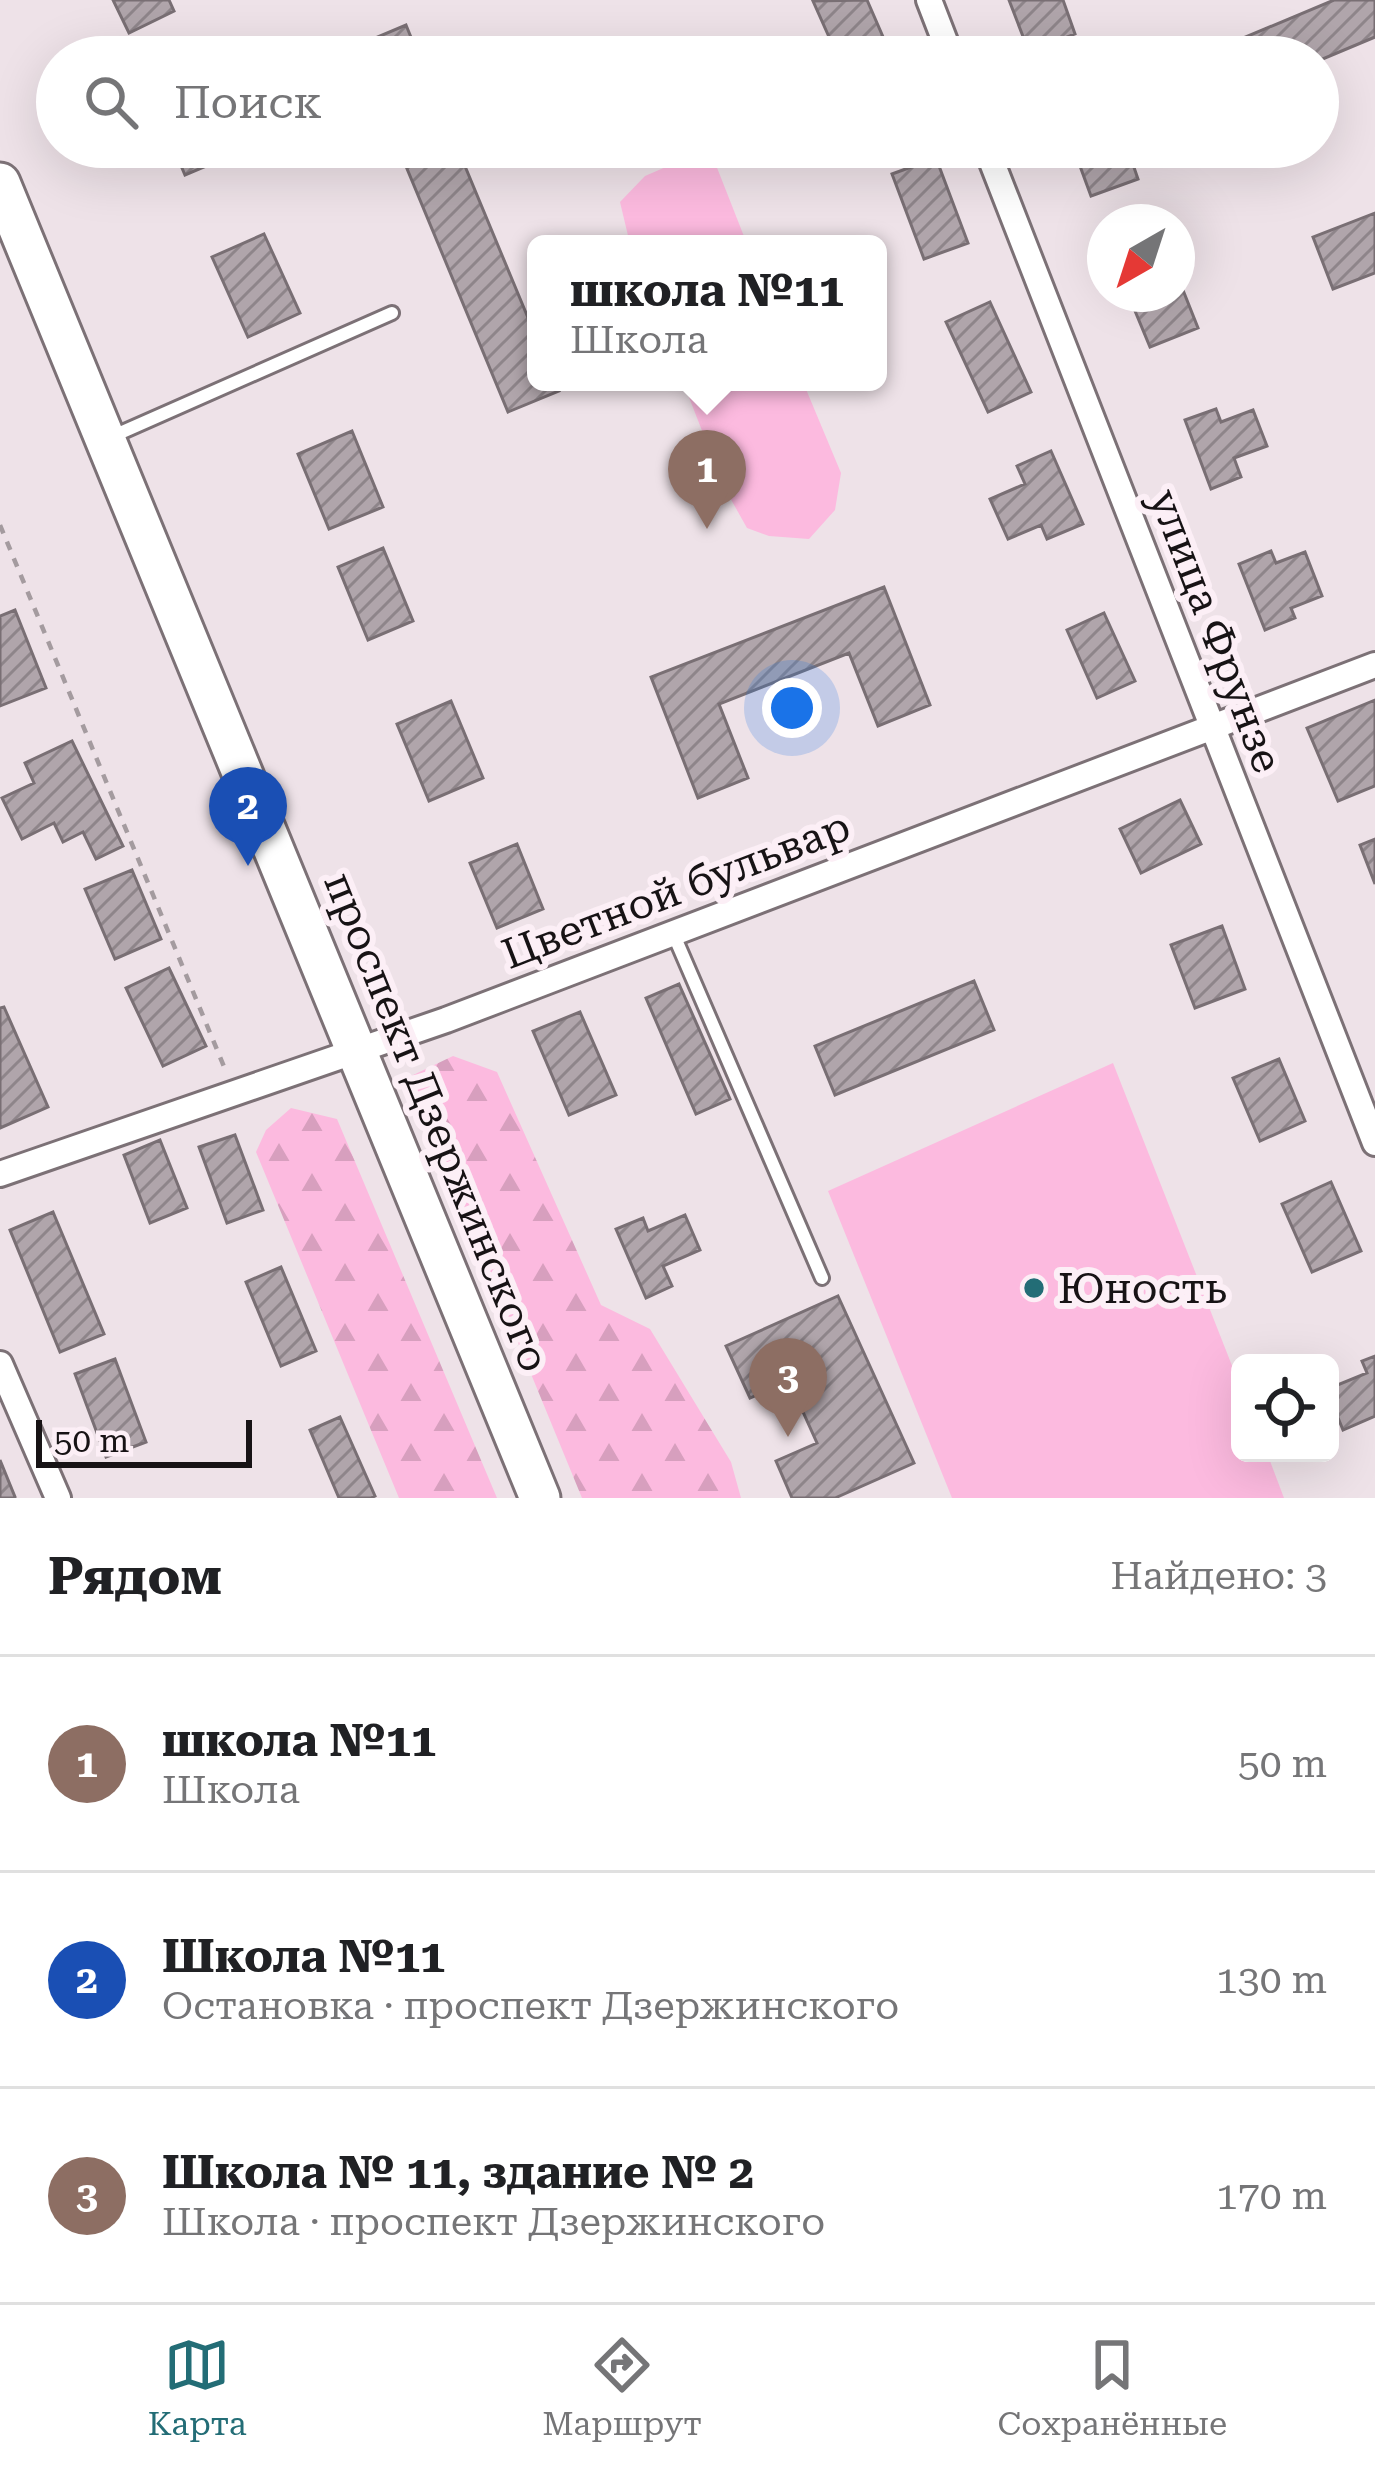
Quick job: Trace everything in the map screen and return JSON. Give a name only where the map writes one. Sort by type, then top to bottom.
[{"type":"main road","name":"проспект Дзержинского","points":[[0,182],[540,1498]]},
{"type":"street","points":[[929,0],[943,36]]},
{"type":"street","name":"улица Фрунзе","points":[[994,168],[1375,1144]]},
{"type":"street","name":"Цветной бульвар","points":[[0,1174],[446,1020],[1375,665]]},
{"type":"street","points":[[0,1364],[58,1498]]},
{"type":"lane","points":[[104,440],[392,314]]},
{"type":"lane","points":[[673,933],[822,1278]]},
{"type":"path","points":[[0,525],[234,1092]]},
{"type":"green space","points":[[664,168],[717,168],[743,235],[628,235],[620,202],[645,176]]},
{"type":"green space","points":[[687,391],[807,391],[841,473],[835,510],[809,539],[769,536],[747,528],[724,487]]},
{"type":"green space","points":[[453,1056],[497,1072],[601,1305],[650,1329],[731,1462],[741,1498],[582,1498],[409,1077]]},
{"type":"green space","name":"Юность","points":[[1113,1063],[1231,1363],[1231,1462],[1270,1462],[1284,1498],[952,1498],[828,1191]]},
{"type":"green space","points":[[291,1108],[337,1119],[497,1498],[399,1498],[256,1152],[266,1130]]},
{"type":"building","points":[[113,0],[169,0],[174,11],[129,33]]},
{"type":"building","points":[[867,0],[883,36],[829,36],[813,1]]},
{"type":"building","points":[[1009,0],[1063,0],[1075,34],[1023,36]]},
{"type":"building","points":[[1334,0],[1375,0],[1375,37],[1339,52],[1339,36],[1248,36]]},
{"type":"building","points":[[406,25],[410,36],[380,36]]},
{"type":"building","points":[[407,168],[466,168],[527,315],[527,391],[559,391],[508,412]]},
{"type":"building","points":[[908,168],[940,168],[968,243],[924,259],[892,174]]},
{"type":"building","points":[[1081,168],[1134,168],[1138,179],[1091,196]]},
{"type":"building","points":[[1375,213],[1375,273],[1333,289],[1313,237]]},
{"type":"building","points":[[264,234],[300,313],[248,337],[212,257]]},
{"type":"building","points":[[990,302],[1031,392],[988,412],[946,322]]},
{"type":"building","points":[[1135,312],[1192,312],[1198,328],[1150,347]]},
{"type":"building","points":[[1216,409],[1221,422],[1253,410],[1267,446],[1234,458],[1241,477],[1211,489],[1185,420]]},
{"type":"building","points":[[352,431],[383,507],[329,529],[298,454]]},
{"type":"building","points":[[1051,451],[1083,524],[1047,539],[1041,525],[1008,539],[990,499],[1025,484],[1017,466]]},
{"type":"building","points":[[383,548],[413,621],[368,640],[338,567]]},
{"type":"building","points":[[1271,551],[1276,563],[1305,552],[1322,596],[1291,608],[1295,618],[1265,630],[1239,564]]},
{"type":"building","points":[[884,587],[930,705],[878,726],[849,653],[719,704],[748,778],[698,798],[651,677]]},
{"type":"building","points":[[15,610],[46,688],[0,706],[0,616]]},
{"type":"building","points":[[1104,613],[1135,681],[1097,698],[1067,630]]},
{"type":"building","points":[[1375,700],[1375,786],[1338,801],[1307,728]]},
{"type":"building","points":[[451,701],[483,778],[429,801],[397,724]]},
{"type":"building","points":[[72,741],[123,846],[96,859],[83,832],[63,842],[54,823],[22,839],[2,798],[34,783],[25,763]]},
{"type":"building","points":[[1180,800],[1201,844],[1141,873],[1120,829]]},
{"type":"building","points":[[1375,839],[1375,884],[1360,845]]},
{"type":"building","points":[[517,844],[543,909],[497,928],[470,863]]},
{"type":"building","points":[[132,870],[161,939],[115,959],[85,889]]},
{"type":"building","points":[[1222,926],[1245,989],[1195,1008],[1171,945]]},
{"type":"building","points":[[169,968],[206,1046],[163,1066],[126,988]]},
{"type":"building","points":[[974,981],[994,1030],[835,1095],[815,1046]]},
{"type":"building","points":[[679,984],[730,1099],[696,1114],[646,998]]},
{"type":"building","points":[[4,1007],[48,1107],[0,1128],[0,1008]]},
{"type":"building","points":[[580,1012],[616,1095],[569,1115],[533,1031]]},
{"type":"building","points":[[1279,1059],[1305,1121],[1260,1141],[1233,1078]]},
{"type":"building","points":[[235,1135],[263,1210],[227,1223],[199,1147]]},
{"type":"building","points":[[160,1140],[187,1208],[150,1223],[124,1155]]},
{"type":"building","points":[[1331,1182],[1361,1251],[1312,1272],[1282,1204]]},
{"type":"building","points":[[53,1212],[104,1334],[60,1352],[10,1230]]},
{"type":"building","points":[[685,1215],[700,1250],[663,1266],[672,1286],[646,1298],[616,1229],[643,1218],[648,1231]]},
{"type":"building","points":[[281,1267],[316,1351],[281,1366],[246,1282]]},
{"type":"building","points":[[838,1296],[914,1463],[835,1498],[792,1498],[776,1461],[817,1443],[789,1381],[750,1398],[726,1346]]},
{"type":"building","points":[[1375,1356],[1375,1416],[1343,1430],[1339,1384],[1367,1373],[1362,1361]]},
{"type":"building","points":[[115,1359],[146,1442],[106,1457],[75,1374]]},
{"type":"building","points":[[340,1417],[375,1496],[371,1498],[339,1498],[310,1430]]},
{"type":"building","points":[[0,1460],[15,1497],[14,1498],[0,1498]]},
{"type":"place","name":"школа №11","points":[[707,529]]},
{"type":"place","name":"Школа №11","points":[[248,866]]},
{"type":"place","name":"Юность","points":[[1034,1288]]},
{"type":"place","name":"Школа № 11, здание № 2","points":[[788,1437]]}]
